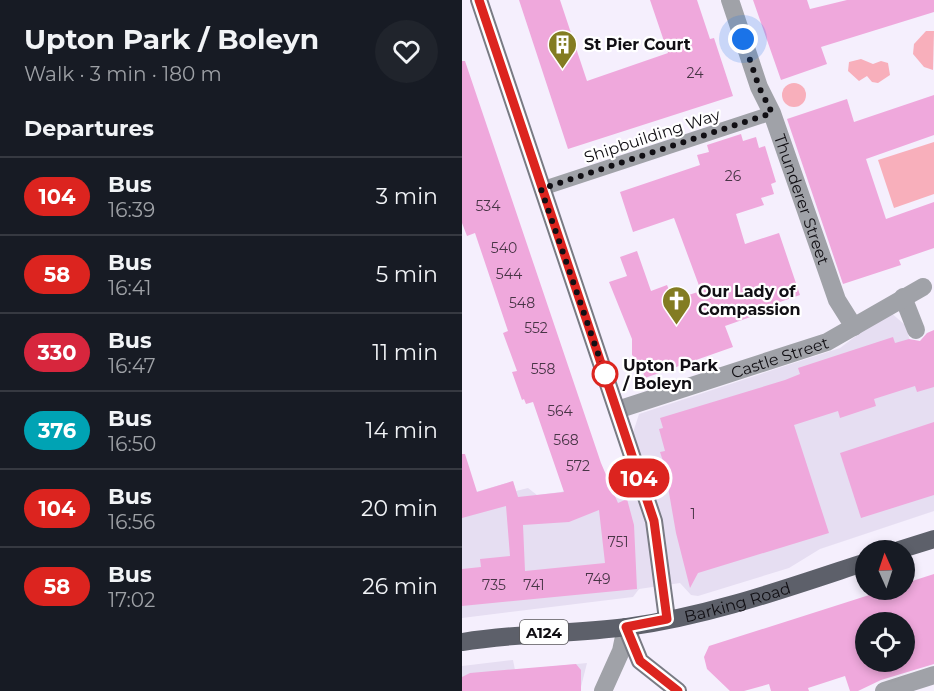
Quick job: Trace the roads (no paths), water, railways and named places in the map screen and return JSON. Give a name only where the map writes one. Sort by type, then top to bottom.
[{"type":"main road","points":[[479,0],[654,521],[667,619]]},
{"type":"main road","points":[[915,545],[934,539]]},
{"type":"main road","name":"Barking Road","points":[[462,642],[498,636],[626,627],[667,619],[730,606],[855,565]]},
{"type":"main road","points":[[626,627],[640,661],[678,691]]},
{"type":"street","name":"Thunderer Street","points":[[730,0],[759,87],[772,113],[837,300],[854,327]]},
{"type":"street","name":"Shipbuilding Way","points":[[541,189],[772,113]]},
{"type":"street","name":"Castle Street","points":[[617,410],[827,342],[903,297],[929,285]]},
{"type":"street","points":[[903,297],[916,330]]},
{"type":"street","points":[[603,691],[621,651],[626,627]]},
{"type":"street","points":[[884,691],[934,675]]},
{"type":"place","name":"St Pier Court","points":[[563,70]]},
{"type":"place","name":"Our Lady of Compassion","points":[[677,326]]},
{"type":"place","name":"Upton Park / Boleyn","points":[[605,374]]}]
